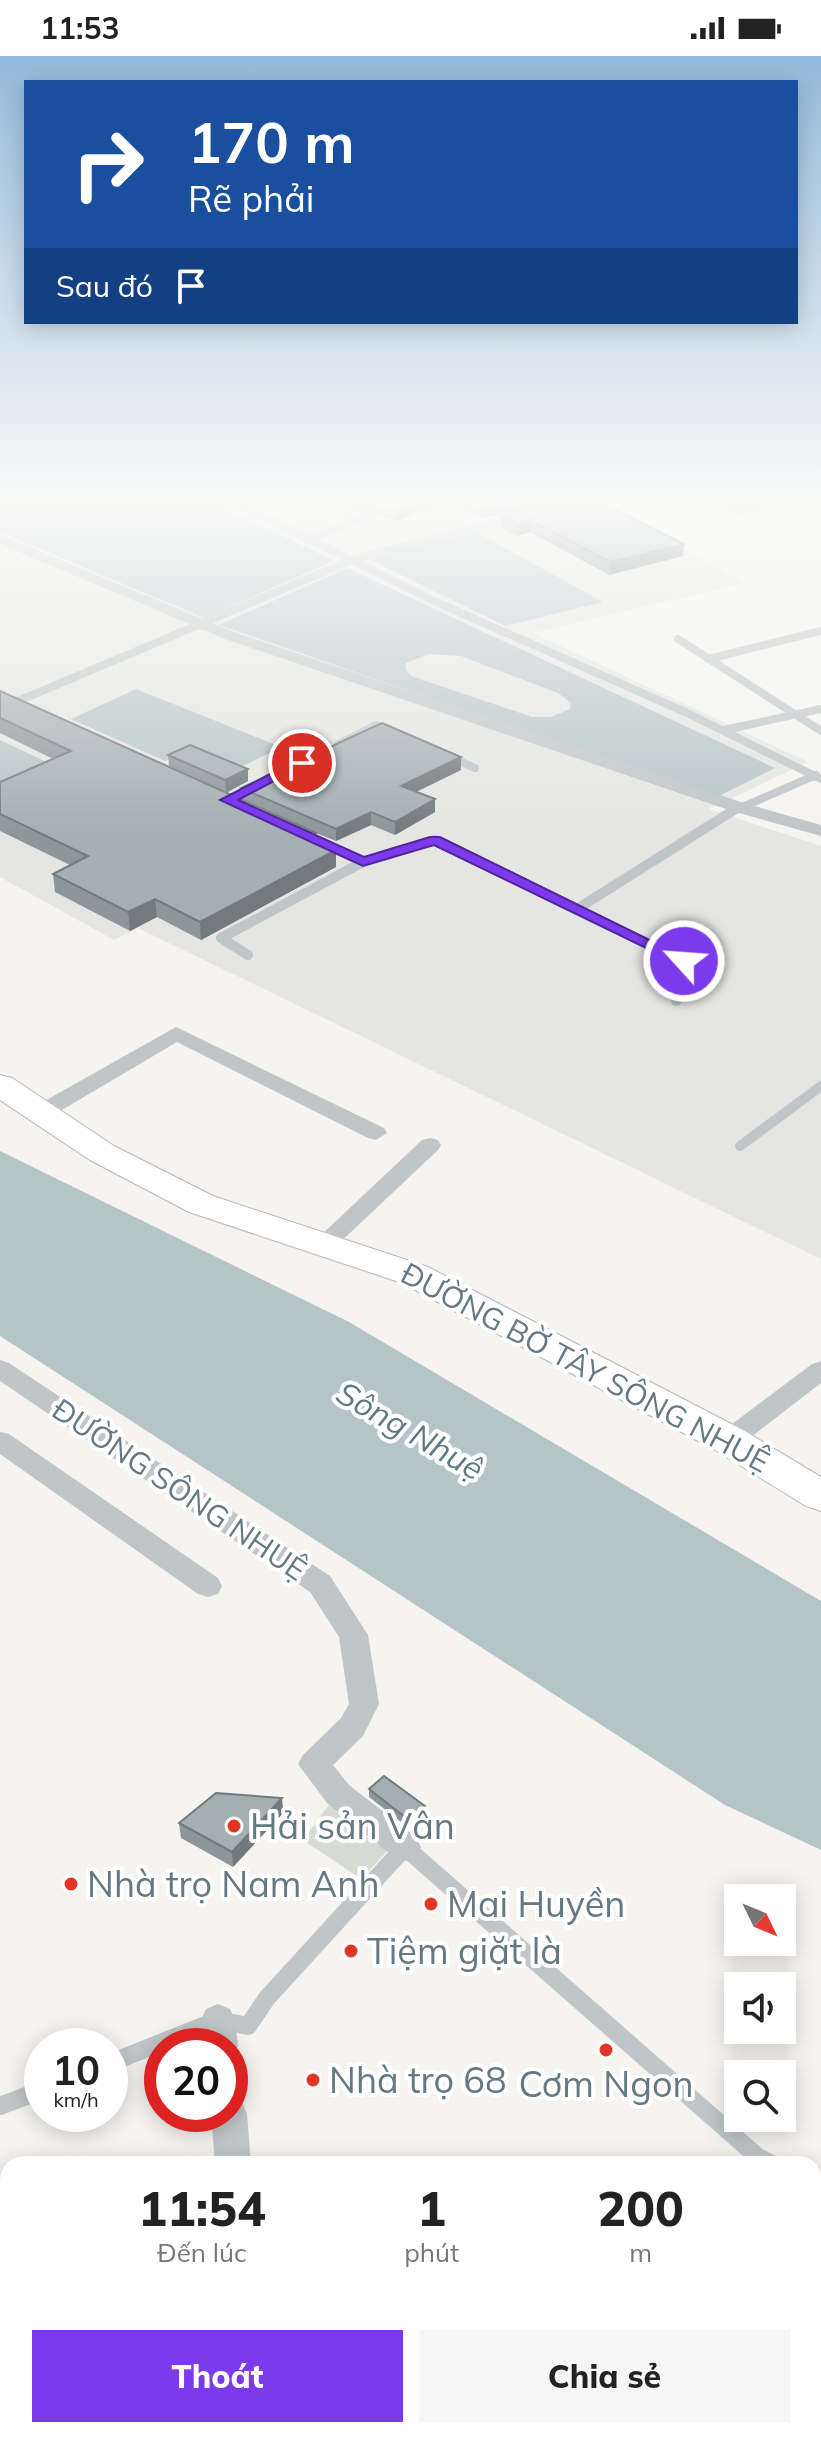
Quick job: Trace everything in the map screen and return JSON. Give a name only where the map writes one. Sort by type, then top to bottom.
[{"type":"street","points":[[174,612],[738,807],[821,831]]},
{"type":"street","points":[[42,1112],[176,1033],[376,1133]]},
{"type":"street","name":"ĐƯỜNG BỜ TÂY SÔNG NHUỆ","points":[[0,1085],[102,1153],[201,1204],[415,1275],[729,1440],[821,1496]]},
{"type":"street","points":[[325,1244],[430,1145]]},
{"type":"street","name":"ĐƯỜNG SÔNG NHUỆ","points":[[0,1369],[320,1584],[353,1635],[364,1704],[352,1727],[314,1764],[338,1794],[405,1847]]},
{"type":"street","points":[[729,1440],[821,1370]]},
{"type":"street","points":[[0,1441],[208,1586]]},
{"type":"street","points":[[230,2132],[232,2156]]},
{"type":"lane","points":[[25,710],[11,704],[230,612]]},
{"type":"lane","points":[[459,612],[724,730],[819,777]]},
{"type":"lane","points":[[708,659],[821,631]]},
{"type":"lane","points":[[678,639],[821,731]]},
{"type":"lane","points":[[724,730],[821,709]]},
{"type":"lane","points":[[322,752],[376,725],[405,737]]},
{"type":"lane","points":[[433,749],[475,768]]},
{"type":"lane","points":[[577,909],[738,807],[819,777]]},
{"type":"lane","points":[[293,830],[363,862]]},
{"type":"lane","points":[[248,955],[221,938],[363,862],[435,840],[711,974],[676,1001]]},
{"type":"lane","points":[[740,1146],[821,1086]]},
{"type":"lane","points":[[240,2028],[248,2026],[267,1998],[405,1847],[757,2156]]},
{"type":"lane","points":[[0,2106],[24,2097]]},
{"type":"shaded area","points":[[0,612],[621,612],[533,633],[808,762],[709,809],[821,846],[821,1259],[138,928],[114,940],[0,877]]},
{"type":"shaded area","points":[[334,1798],[391,1847],[361,1879],[303,1840]]},
{"type":"water","points":[[190,612],[217,612],[204,618]]},
{"type":"water","points":[[248,612],[441,612],[775,768],[717,797],[219,625]],"holes":[[[429,654],[461,656],[558,693],[571,703],[570,709],[551,717],[532,717],[411,676],[406,670],[406,663]]]},
{"type":"water","points":[[477,612],[562,612],[505,626]]},
{"type":"water","points":[[136,689],[281,747],[229,773],[182,753],[165,761],[71,719]]},
{"type":"water","points":[[0,740],[55,766],[0,790]]},
{"type":"water","name":"Sông Nhuệ","points":[[0,1151],[349,1322],[821,1601],[821,1850],[725,1805],[0,1336]]},
{"type":"building","points":[[0,691],[316,833],[307,837],[336,850],[200,922],[155,899],[128,912],[53,874],[88,856],[0,814],[0,782],[71,751],[0,718]]},
{"type":"building","points":[[382,723],[461,757],[401,786],[435,799],[395,822],[371,812],[336,829],[241,788]]},
{"type":"building","points":[[190,745],[248,769],[225,780],[168,755]]},
{"type":"building","points":[[384,1776],[425,1806],[410,1821],[369,1789]]},
{"type":"building","points":[[216,1793],[282,1798],[232,1852],[179,1823]]},
{"type":"place","name":"Hải sản Vân","points":[[234,1826]]},
{"type":"place","name":"Nhà trọ Nam Anh","points":[[71,1884]]},
{"type":"place","name":"Mai Huyền","points":[[431,1904]]},
{"type":"place","name":"Tiệm giặt là","points":[[351,1951]]},
{"type":"place","name":"Cơm Ngon","points":[[606,2050]]},
{"type":"place","name":"Nhà trọ 68","points":[[313,2080]]},
{"type":"route","points":[[302,763],[227,800],[363,862],[435,840],[684,961]]}]
